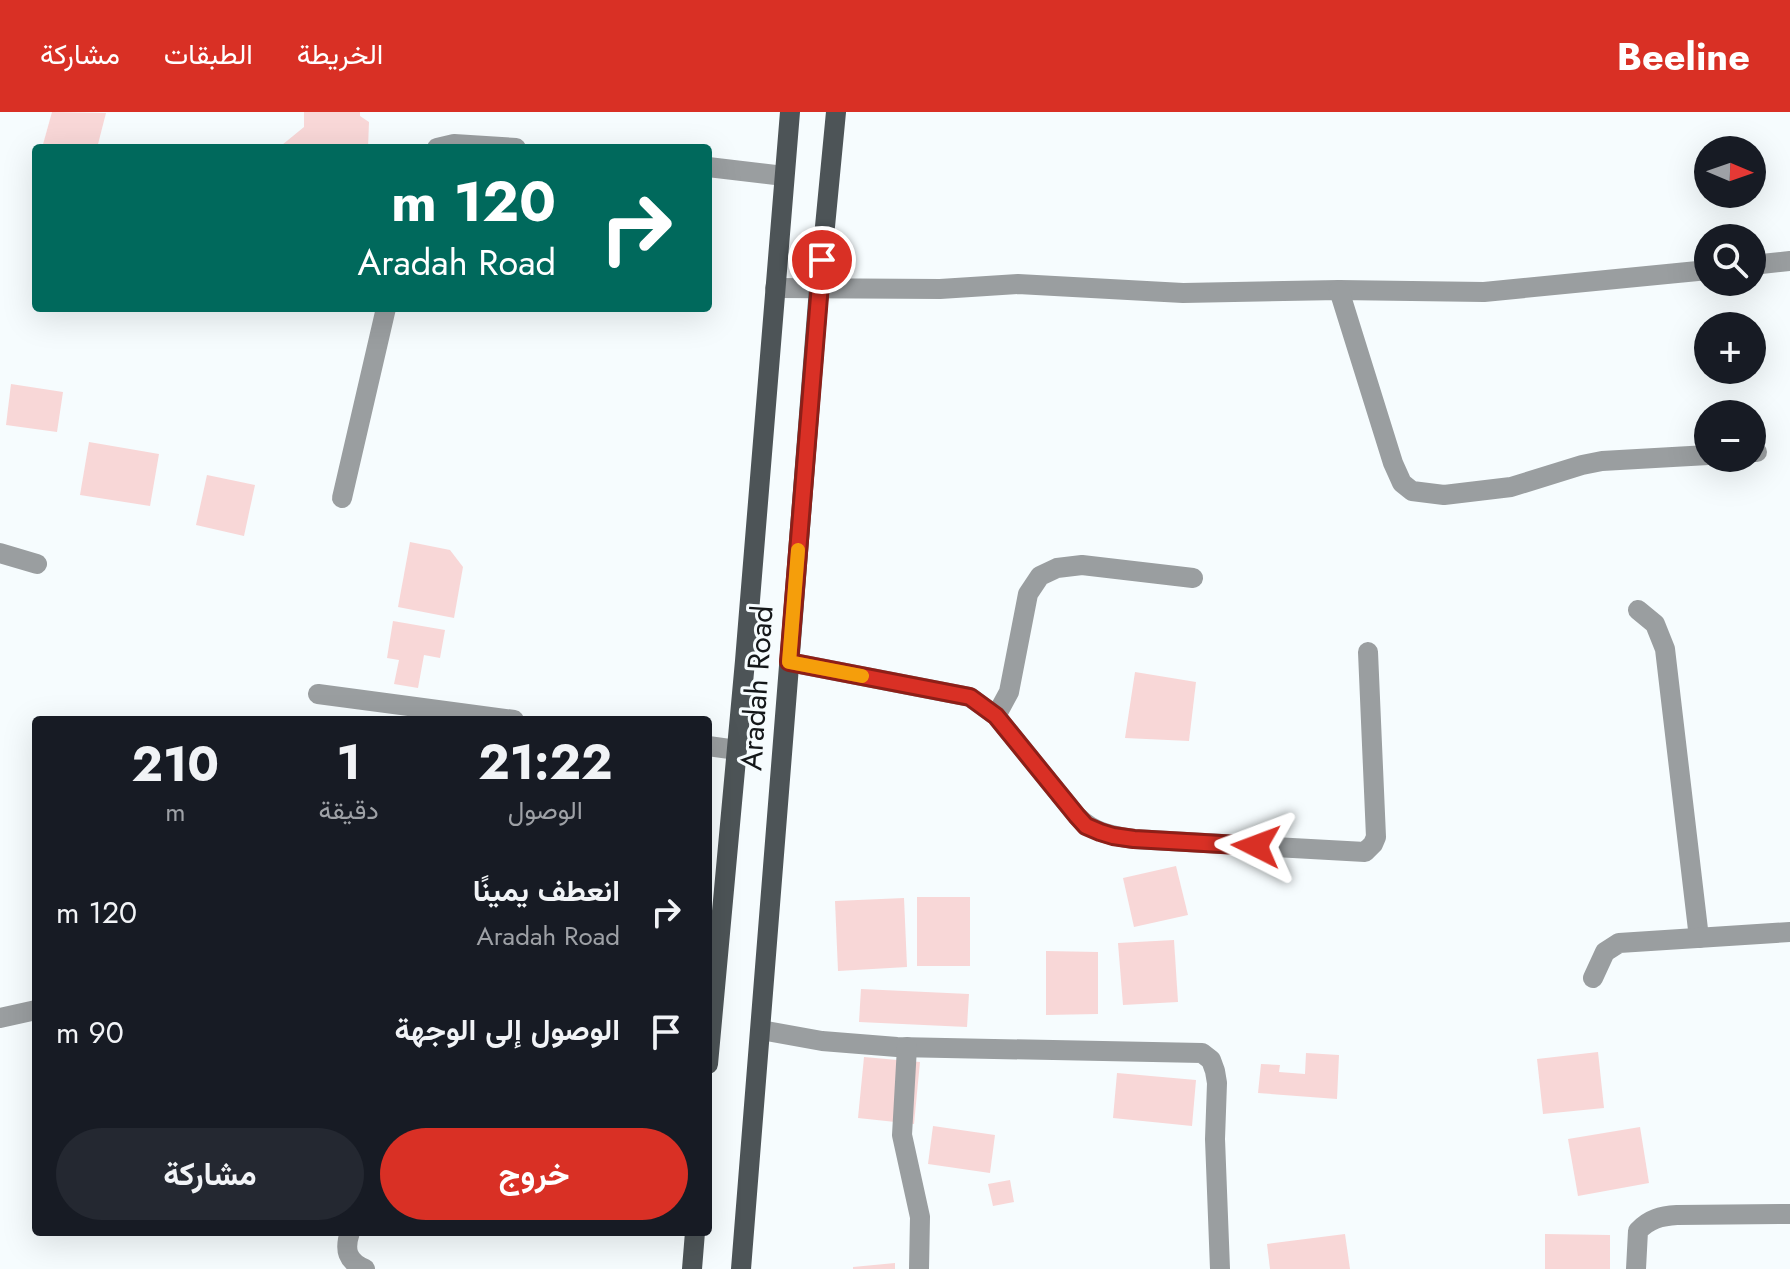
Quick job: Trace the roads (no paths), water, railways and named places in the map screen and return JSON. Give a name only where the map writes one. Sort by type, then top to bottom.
[{"type":"main road","points":[[712,1021],[790,112]]},
{"type":"main road","name":"Aradah Road","points":[[741,1269],[819,289],[836,112]]},
{"type":"main road","points":[[692,1269],[695,1236]]},
{"type":"street","points":[[712,167],[784,176]]},
{"type":"street","points":[[1766,264],[1790,261]]},
{"type":"street","points":[[775,288],[940,289],[1018,284],[1183,293],[1339,290],[1484,292],[1694,271]]},
{"type":"street","points":[[1339,290],[1393,463],[1402,483],[1412,491],[1444,495],[1485,491],[1511,487],[1602,461],[1694,456]]},
{"type":"street","points":[[342,498],[385,312]]},
{"type":"street","points":[[0,553],[37,564]]},
{"type":"street","points":[[996,716],[1009,692],[1028,594],[1040,576],[1057,568],[1082,565],[1193,578]]},
{"type":"street","points":[[1638,610],[1655,624],[1665,649],[1699,938]]},
{"type":"street","points":[[789,662],[970,697],[996,716],[1086,826],[1100,832],[1134,839],[1365,852],[1376,837],[1368,652]]},
{"type":"street","points":[[318,694],[484,716]]},
{"type":"street","points":[[712,747],[737,750]]},
{"type":"street","points":[[1593,978],[1605,952],[1619,943],[1790,932]]},
{"type":"street","points":[[0,1018],[32,1011]]},
{"type":"street","points":[[761,1030],[837,1042],[907,1047],[1202,1053],[1211,1060],[1217,1083],[1215,1139],[1220,1269]]},
{"type":"street","points":[[907,1047],[902,1135],[920,1217],[919,1269]]},
{"type":"street","points":[[1636,1269],[1638,1231],[1651,1220],[1677,1215],[1790,1214]]},
{"type":"street","points":[[349,1236],[347,1255],[365,1269]]}]
